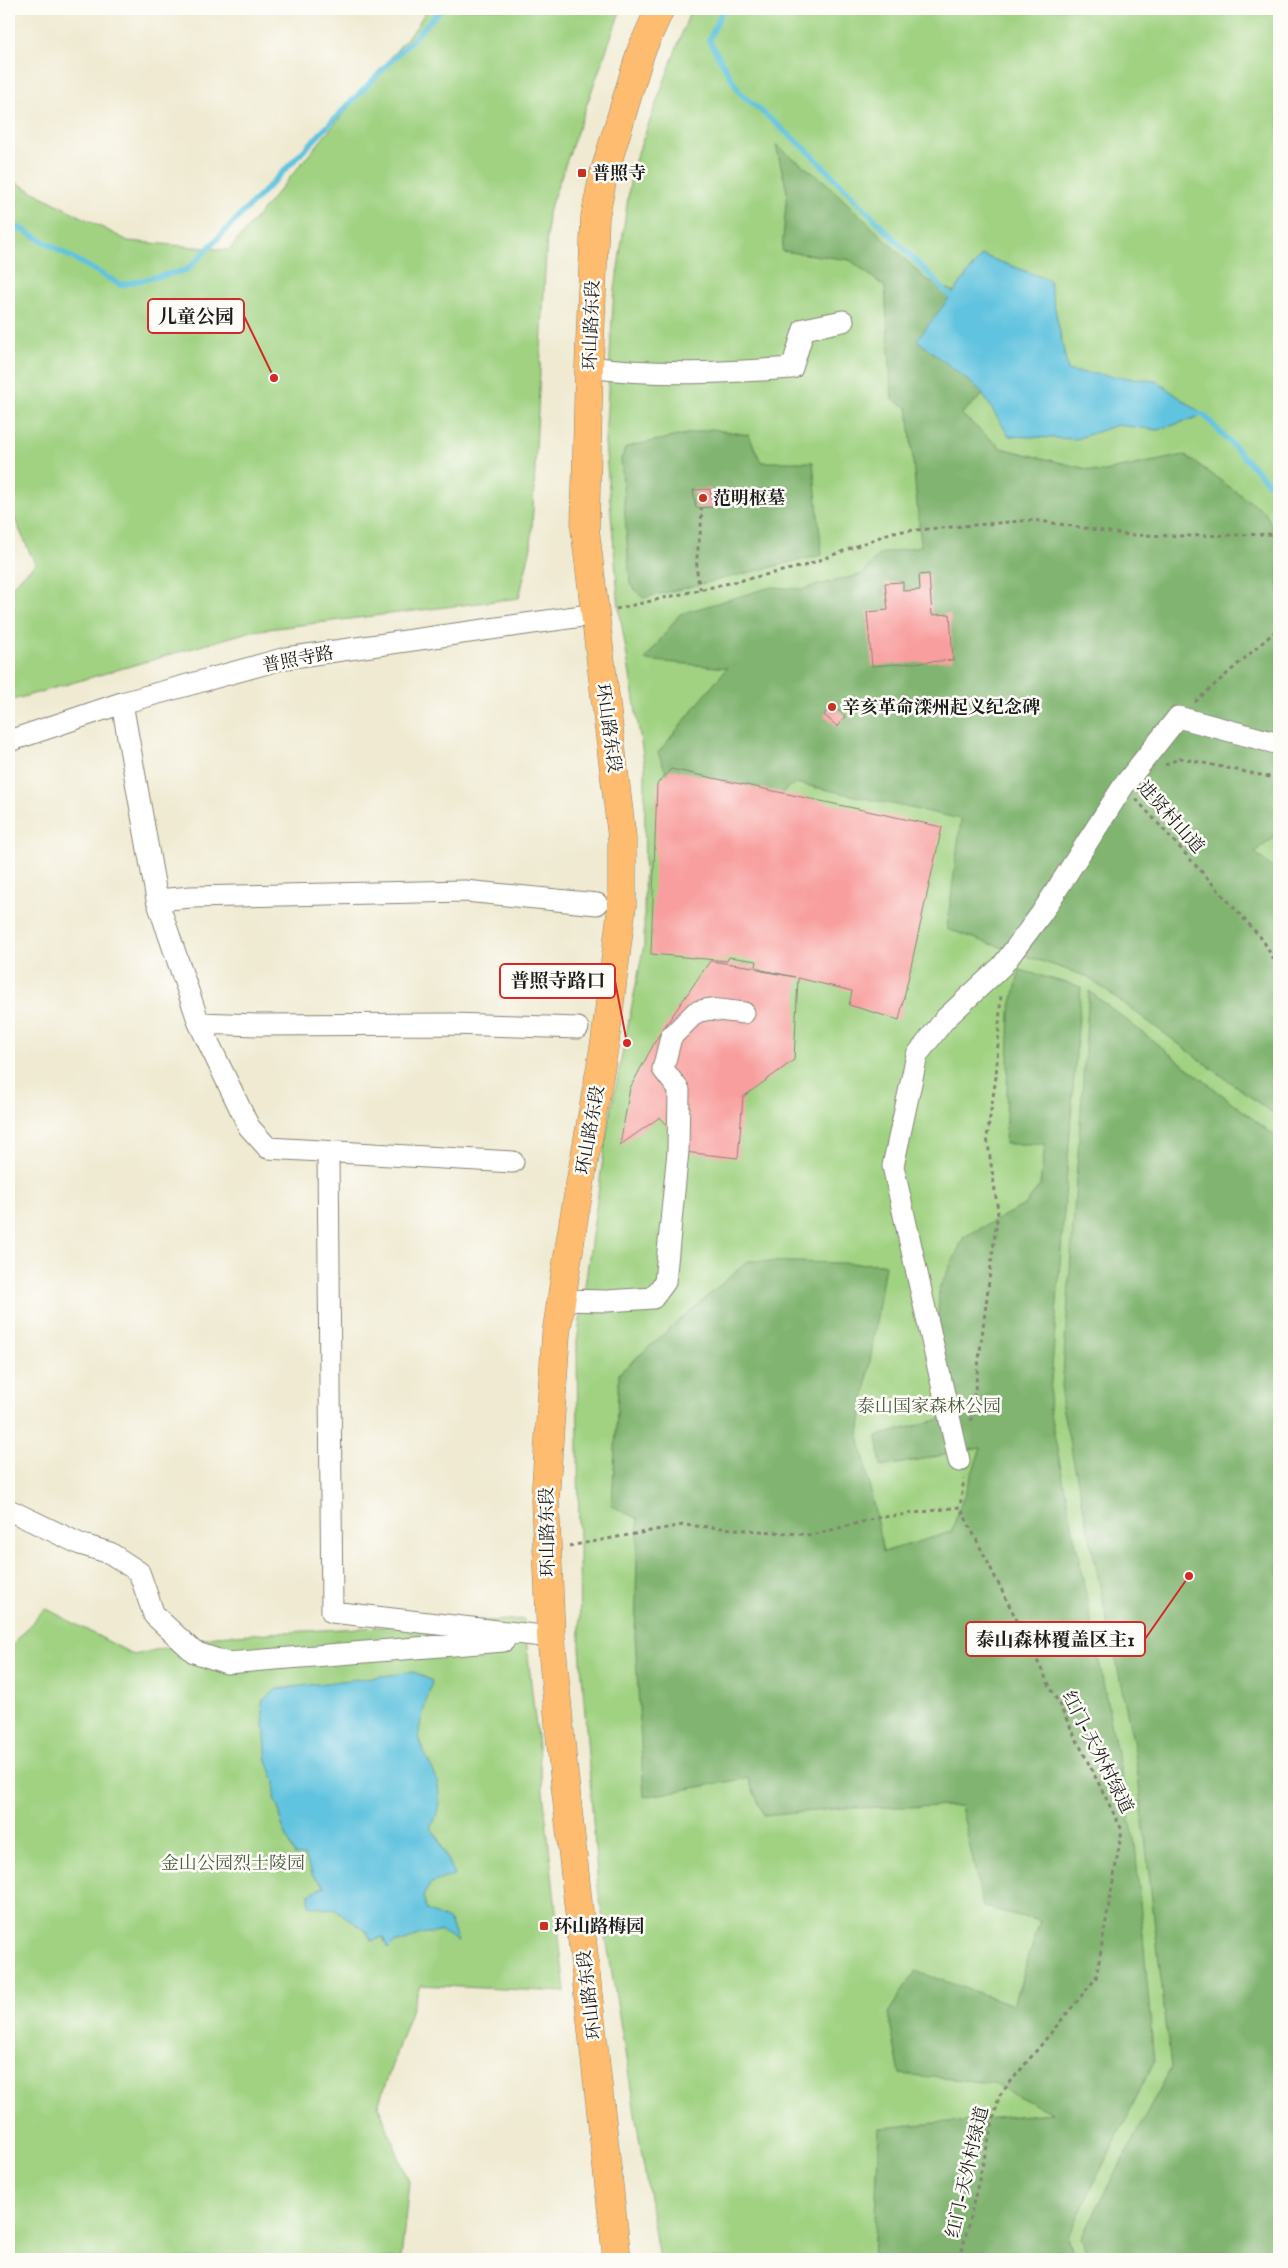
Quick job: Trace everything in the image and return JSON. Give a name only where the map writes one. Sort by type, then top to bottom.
[{"type":"main road","name":"环山路东段","points":[[617,2259],[562,1764],[551,1637],[545,1500],[556,1334],[605,1042],[622,906],[622,838],[616,775],[602,686],[596,614],[585,529],[588,367],[595,217],[603,177],[641,51],[660,9]]},
{"type":"street","points":[[588,367],[636,372],[724,372],[792,368],[804,329],[843,321]]},
{"type":"street","name":"普照寺路","points":[[9,741],[122,702],[286,658],[596,614]]},
{"type":"street","points":[[122,702],[157,900],[199,1023],[249,1127],[268,1148],[513,1162]]},
{"type":"street","points":[[959,1461],[893,1166],[917,1055],[945,1019],[1002,966],[1042,914],[1124,785],[1178,717],[1279,744]]},
{"type":"street","points":[[157,900],[191,897],[465,891],[597,904]]},
{"type":"street","points":[[561,1300],[607,1301],[653,1298],[665,1282],[678,1151],[679,1090],[663,1069],[671,1037],[696,1012],[710,1009],[744,1013]]},
{"type":"street","points":[[199,1023],[258,1026],[451,1024],[578,1028]]},
{"type":"street","points":[[328,1152],[332,1612],[551,1637]]},
{"type":"street","points":[[9,1510],[80,1544],[110,1554],[139,1572],[154,1615],[194,1652],[226,1664],[551,1637]]},
{"type":"path","points":[[701,508],[697,544],[697,579],[701,590]]},
{"type":"path","points":[[596,614],[804,566],[893,532],[1033,520],[1129,535],[1279,534]]},
{"type":"path","points":[[1178,717],[1279,628]]},
{"type":"path","name":"进贤村山道","points":[[1164,766],[1180,758],[1279,779]]},
{"type":"path","name":"进贤村山道","points":[[1124,785],[1263,940],[1279,970]]},
{"type":"path","name":"红门-天外村绿道","points":[[960,1507],[1122,1830],[1096,1978],[999,2096],[960,2259]]},
{"type":"green space","points":[[427,9],[621,9],[548,213],[531,547],[519,598],[252,631],[9,701],[9,589],[35,564],[9,506],[9,179],[128,241],[229,250],[417,26]]},
{"type":"green space","name":"泰山国家森林公园","points":[[691,9],[1279,9],[1279,2259],[659,2259],[598,1888],[580,1647],[577,1342],[607,1130],[644,945],[645,767],[619,608],[605,442],[613,304],[632,169]]},
{"type":"green space","points":[[776,145],[825,182],[927,280],[957,293],[986,392],[961,414],[1001,448],[1099,472],[1185,455],[1266,513],[1279,542],[1279,834],[1255,852],[1279,874],[1279,1118],[1088,977],[947,929],[961,819],[795,783],[771,801],[670,782],[658,753],[727,668],[645,660],[680,614],[771,587],[802,589],[863,574],[879,554],[921,546],[908,408],[892,399],[885,287],[850,260],[782,251],[787,191]]},
{"type":"green space","points":[[711,429],[749,435],[761,462],[813,462],[822,555],[643,598],[630,584],[621,459],[626,447]]},
{"type":"green space","points":[[1020,970],[1081,987],[1049,1408],[1135,1844],[1154,2062],[1068,2236],[1077,2259],[873,2259],[879,2128],[1052,2113],[992,2083],[900,2074],[888,2013],[915,1971],[1014,2005],[1040,1921],[983,1907],[961,1806],[843,1808],[764,1816],[748,1778],[644,1797],[635,1636],[638,1519],[612,1506],[619,1373],[748,1261],[885,1264],[859,1434],[883,1552],[951,1532],[981,1448],[881,1467],[877,1436],[941,1419],[938,1329],[939,1289],[964,1237],[1026,1204],[1040,1185],[1045,1144],[1005,1144],[1010,1011]]},
{"type":"green space","points":[[1089,991],[1279,1139],[1279,2259],[1089,2259],[1081,2238],[1171,2068],[1135,1750],[1061,1402]]},
{"type":"green space","name":"金山公园烈士陵园","points":[[45,1608],[134,1655],[215,1636],[524,1619],[565,1992],[420,1985],[378,2105],[409,2182],[401,2259],[9,2259],[9,1649]]},
{"type":"water","points":[[982,255],[1049,280],[1068,371],[1156,381],[1204,415],[1158,430],[1117,425],[1076,439],[1009,436],[980,390],[917,340]]},
{"type":"water","points":[[414,1672],[432,1681],[422,1715],[419,1734],[421,1745],[435,1775],[438,1787],[438,1809],[434,1822],[430,1827],[437,1836],[454,1875],[431,1883],[423,1896],[427,1910],[450,1921],[458,1942],[441,1931],[422,1934],[406,1941],[395,1942],[388,1949],[383,1937],[372,1941],[366,1931],[336,1910],[309,1905],[309,1894],[325,1886],[313,1876],[305,1856],[295,1856],[282,1826],[279,1807],[274,1800],[275,1782],[267,1761],[262,1701],[277,1689]]},
{"type":"building","name":"范明枢墓","points":[[710,489],[713,507],[696,508],[693,490]]},
{"type":"building","points":[[929,574],[932,615],[950,614],[953,660],[872,666],[867,612],[888,610],[885,583],[903,582],[903,591],[920,590],[919,575]]},
{"type":"building","points":[[831,705],[845,716],[838,727],[824,715]]},
{"type":"building","points":[[671,769],[942,827],[899,1020],[849,1005],[852,991],[798,978],[794,1060],[743,1097],[738,1158],[675,1151],[676,1135],[660,1117],[620,1145],[630,1088],[657,1038],[710,961],[754,967],[762,971],[795,977],[762,970],[756,966],[757,961],[729,957],[727,961],[651,954],[657,784]]},
{"type":"waterway","points":[[9,222],[121,285],[187,270],[442,9]]},
{"type":"waterway","points":[[723,9],[709,40],[740,93],[808,151],[955,301]]},
{"type":"waterway","points":[[1196,414],[1204,415],[1279,494]]},
{"type":"place","name":"普照寺","points":[[582,173]]},
{"type":"place","name":"儿童公园","points":[[274,378]]},
{"type":"place","name":"范明枢墓","points":[[703,498]]},
{"type":"place","name":"辛亥革命滦州起义纪念碑","points":[[832,707]]},
{"type":"place","name":"普照寺路口","points":[[627,1043]]},
{"type":"place","name":"泰山森林覆盖区主1","points":[[1189,1576]]},
{"type":"place","name":"环山路梅园","points":[[544,1926]]}]
